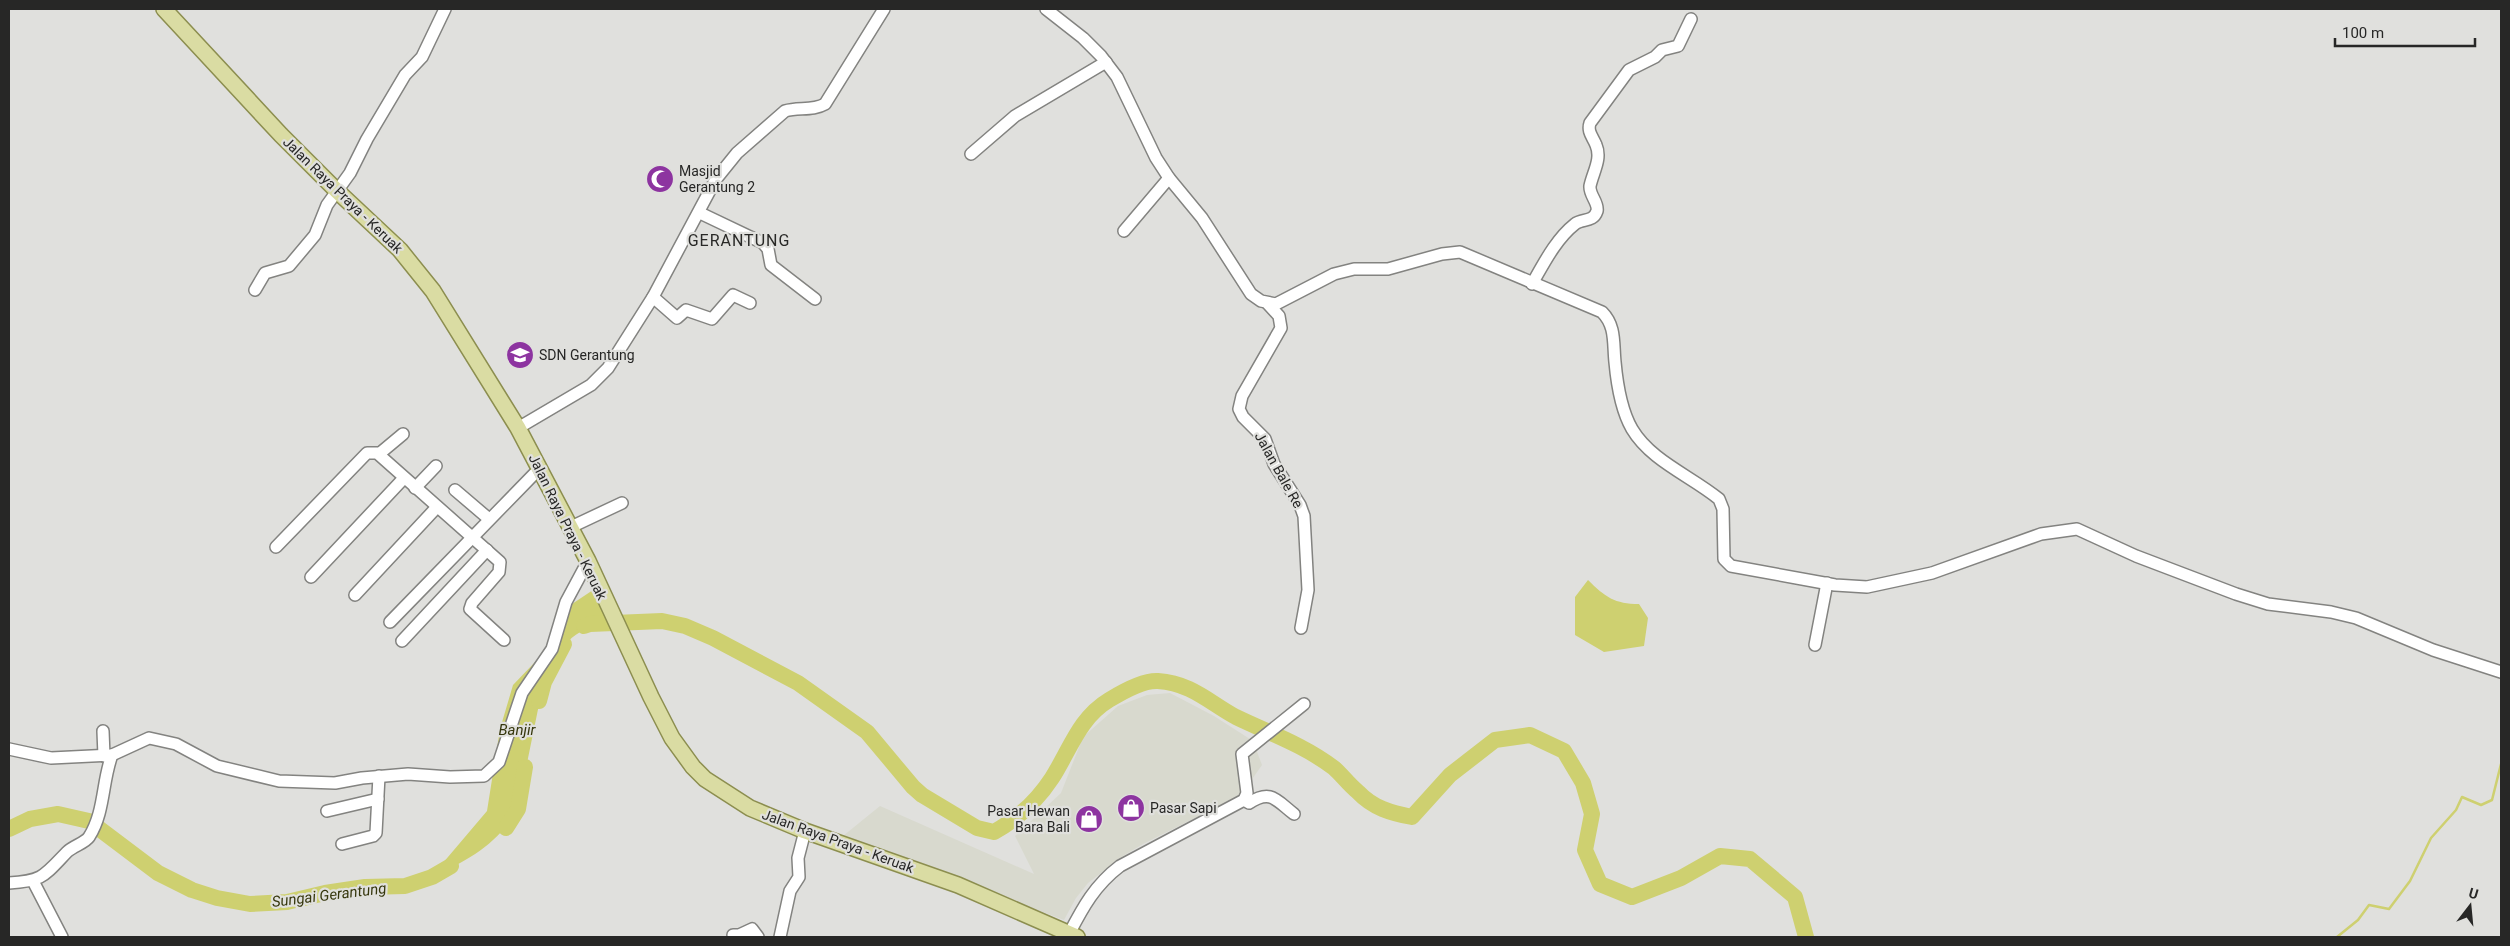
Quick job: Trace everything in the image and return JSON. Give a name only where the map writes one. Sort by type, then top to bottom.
[{"type":"main road","name":"Jalan Raya Praya - Keruak","points":[[164,9],[281,136],[400,250],[424,278],[518,428],[588,561],[626,648],[672,738],[693,767],[705,779],[750,808],[805,831],[945,880],[1073,936]]},
{"type":"street","points":[[254,290],[265,273],[288,266],[315,235],[336,190],[350,173],[367,139],[405,75],[422,57],[445,9]]},
{"type":"street","points":[[518,428],[599,379],[617,357],[653,296],[721,172],[753,138],[785,111],[794,108],[816,108],[830,100],[884,9]]},
{"type":"street","points":[[1046,9],[1068,24],[1106,62],[1117,77],[1156,158],[1169,178],[1202,218],[1251,294],[1268,304],[1279,304],[1298,291],[1334,274],[1354,269],[1388,269],[1453,252],[1466,253],[1532,284],[1594,307],[1609,318],[1613,332],[1617,378],[1629,422],[1639,438],[1657,456],[1719,499],[1724,509],[1724,561],[1738,568],[1827,583],[1867,586],[1913,578],[1960,564],[2041,534],[2077,529],[2136,556],[2236,594],[2268,604],[2331,612],[2356,618],[2433,650],[2501,672]]},
{"type":"street","points":[[1532,284],[1557,244],[1571,228],[1577,222],[1591,219],[1596,214],[1597,208],[1590,187],[1598,151],[1588,129],[1590,124],[1629,70],[1655,56],[1662,50],[1678,46],[1691,19]]},
{"type":"street","points":[[971,154],[1015,116],[1106,62]]},
{"type":"street","points":[[1124,231],[1169,178]]},
{"type":"street","points":[[700,213],[763,243],[768,249],[771,265],[815,299]]},
{"type":"street","points":[[653,296],[677,318],[686,310],[712,319],[733,295],[750,303]]},
{"type":"street","name":"Jalan Bale Re","points":[[1268,304],[1279,316],[1281,328],[1242,396],[1239,410],[1243,417],[1265,439],[1274,464],[1300,506],[1304,516],[1308,590],[1301,628]]},
{"type":"street","points":[[379,454],[403,434]]},
{"type":"street","points":[[276,548],[367,453],[374,452],[379,454],[500,562],[501,568],[471,603],[470,608],[504,640]]},
{"type":"street","points":[[415,488],[436,466]]},
{"type":"street","points":[[390,622],[539,469]]},
{"type":"street","points":[[311,577],[404,478]]},
{"type":"street","points":[[455,490],[489,519]]},
{"type":"street","points":[[571,527],[622,503]]},
{"type":"street","points":[[355,595],[437,507]]},
{"type":"street","points":[[402,641],[487,550]]},
{"type":"street","points":[[9,749],[51,758],[108,755],[149,738],[176,744],[217,766],[262,778],[305,783],[335,783],[379,776],[408,774],[478,777],[492,771],[502,756],[522,693],[552,649],[566,602],[588,561]]},
{"type":"street","points":[[1815,645],[1827,583]]},
{"type":"street","points":[[1073,936],[1094,890],[1120,866],[1244,800],[1248,793],[1242,754],[1304,704]]},
{"type":"street","points":[[9,883],[33,881],[45,875],[73,847],[88,838],[98,815],[108,755],[103,731]]},
{"type":"street","points":[[342,844],[376,835],[379,819],[379,776]]},
{"type":"street","points":[[1244,800],[1249,802],[1262,795],[1270,795],[1294,814]]},
{"type":"street","points":[[328,811],[378,799]]},
{"type":"street","points":[[780,937],[790,891],[800,877],[798,858],[805,831]]},
{"type":"street","points":[[33,881],[62,937]]},
{"type":"street","points":[[733,935],[739,935],[752,929],[758,937]]},
{"type":"shaded area","name":"Pasar Sapi","points":[[1170,693],[1214,716],[1253,741],[1262,765],[1241,795],[1143,844],[1123,856],[1088,883],[1076,898],[1064,920],[843,836],[880,806],[1034,874],[1015,836],[1061,793],[1083,737],[1118,706],[1147,695]]},
{"type":"water","points":[[1588,580],[1600,591],[1617,601],[1639,604],[1648,618],[1644,646],[1604,652],[1575,635],[1575,597]]},
{"type":"water","name":"Banjir","points":[[593,590],[609,622],[585,629],[568,641],[544,680],[517,812],[499,835],[479,851],[457,865],[431,877],[487,811],[500,729],[513,685],[559,637],[563,610]]},
{"type":"waterway","points":[[584,626],[590,624],[662,621],[685,626],[713,638],[798,683],[867,732],[913,787],[922,795],[977,828],[994,832],[1012,821],[1040,794],[1052,778],[1076,735],[1099,707],[1126,690],[1152,681],[1170,683],[1200,694],[1236,717],[1299,746],[1323,760],[1334,768],[1364,798],[1376,806],[1390,812],[1412,817],[1450,775],[1495,740],[1530,735],[1564,751],[1583,783],[1592,814],[1585,850],[1600,884],[1632,897],[1681,878],[1720,856],[1750,859],[1795,897],[1806,937]]},
{"type":"waterway","name":"Sungai Gerantung","points":[[539,701],[544,682],[564,644]]},
{"type":"waterway","points":[[2337,937],[2358,920],[2369,905],[2389,909],[2410,881],[2431,838],[2456,810],[2462,797],[2481,805],[2492,800],[2501,764]]},
{"type":"waterway","name":"Sungai Gerantung","points":[[506,828],[518,809],[525,767]]},
{"type":"waterway","name":"Sungai Gerantung","points":[[9,829],[30,819],[58,814],[89,821],[158,873],[192,890],[217,898],[250,904],[287,902],[325,893],[365,887],[405,886],[432,877],[451,866]]},
{"type":"place","name":"Masjid Gerantung 2","points":[[660,179]]},
{"type":"place","name":"SDN Gerantung","points":[[520,355]]},
{"type":"place","name":"Pasar Sapi","points":[[1131,808]]},
{"type":"place","name":"Pasar Hewan Bara Bali","points":[[1089,819]]},
{"type":"district","name":"GERANTUNG","points":[[739,240]]}]
